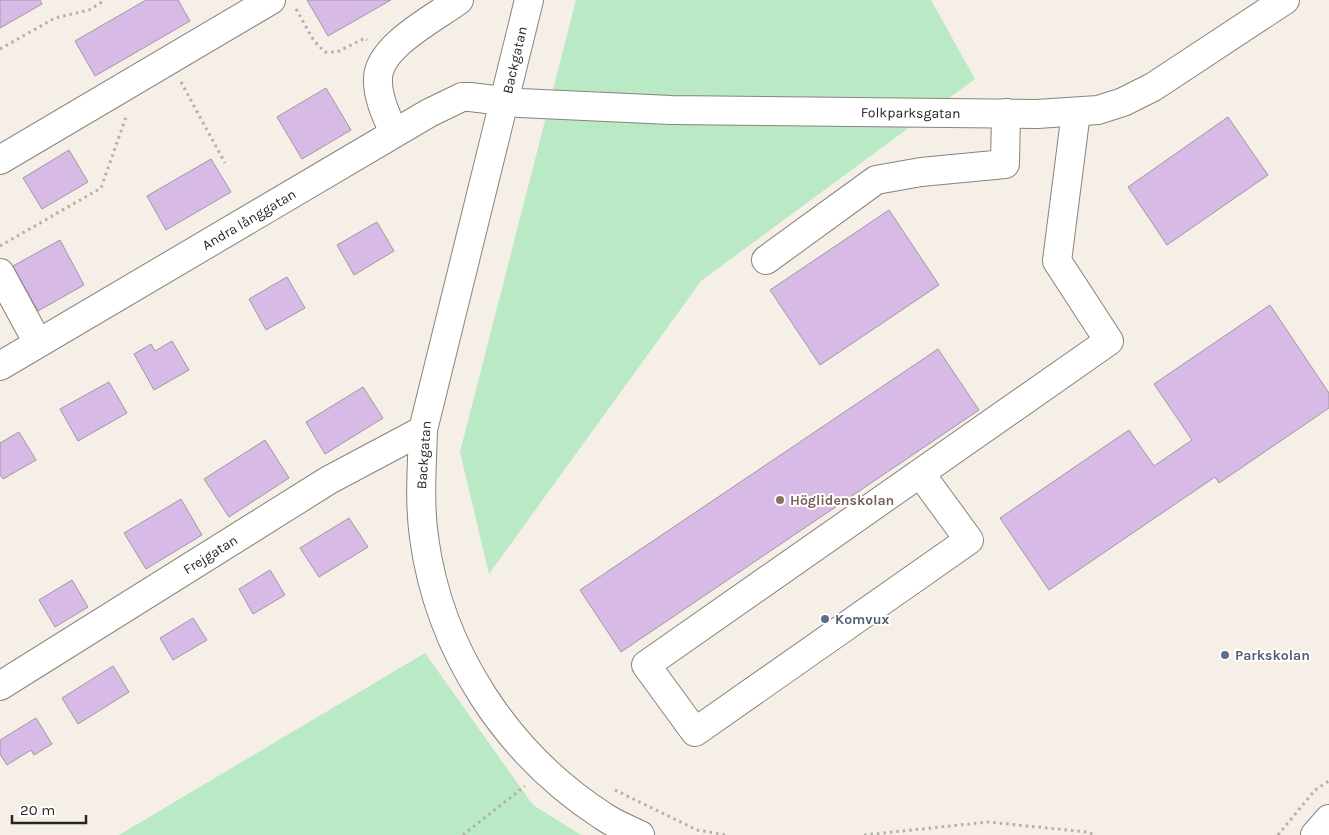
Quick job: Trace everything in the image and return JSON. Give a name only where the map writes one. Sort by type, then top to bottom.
[{"type":"street","points":[[394,133],[383,106],[378,78],[385,56],[459,0]]},
{"type":"street","name":"Backgatan","points":[[529,0],[423,430],[421,488],[424,536],[433,583],[443,620],[471,678],[514,738],[542,769],[567,791],[604,817],[640,835]]},
{"type":"street","name":"Folkparksgatan","points":[[505,101],[671,110],[1006,114],[1098,110],[1123,102],[1153,87],[1285,0]]},
{"type":"street","points":[[0,160],[169,60],[283,4]]},
{"type":"street","name":"Andra långgatan","points":[[0,366],[394,133],[462,97],[505,101]]},
{"type":"street","points":[[920,473],[969,540],[695,732],[646,665],[920,473],[1109,341],[1057,260],[1076,112]]},
{"type":"street","points":[[766,260],[876,180],[921,172],[1005,164],[1006,114]]},
{"type":"street","points":[[0,273],[38,343]]},
{"type":"street","name":"Frejgatan","points":[[0,686],[329,480],[423,430]]},
{"type":"street","points":[[1315,835],[1329,820]]},
{"type":"path","points":[[0,49],[55,18],[89,10],[105,0]]},
{"type":"path","points":[[283,4],[325,52],[337,52],[366,38],[372,52],[385,56]]},
{"type":"path","points":[[169,60],[225,163]]},
{"type":"path","points":[[0,246],[101,188],[131,102],[130,83]]},
{"type":"path","points":[[463,835],[542,769]]},
{"type":"path","points":[[606,786],[697,830],[727,835]]},
{"type":"path","points":[[864,835],[988,822],[1086,832],[1095,835]]},
{"type":"green space","points":[[576,0],[931,0],[975,79],[701,281],[489,574],[460,452]]},
{"type":"green space","points":[[425,653],[533,805],[581,835],[119,835]]},
{"type":"building","points":[[0,0],[40,0],[42,4],[0,28]]},
{"type":"building","points":[[146,0],[178,0],[190,21],[95,76],[75,41]]},
{"type":"building","points":[[307,0],[391,0],[328,36]]},
{"type":"building","points":[[326,88],[351,130],[302,159],[277,117]]},
{"type":"building","points":[[1228,117],[1268,175],[1167,245],[1128,187]]},
{"type":"building","points":[[69,150],[88,182],[42,209],[23,178]]},
{"type":"building","points":[[211,159],[231,192],[166,230],[147,196]]},
{"type":"building","points":[[889,210],[939,285],[820,365],[770,290]]},
{"type":"building","points":[[377,222],[394,251],[354,275],[337,245]]},
{"type":"building","points":[[60,240],[84,285],[38,311],[13,266]]},
{"type":"building","points":[[287,277],[305,308],[266,330],[249,299]]},
{"type":"building","points":[[1270,305],[1329,393],[1329,408],[1219,483],[1215,477],[1049,590],[1000,518],[1129,430],[1154,466],[1192,440],[1154,384]]},
{"type":"building","points":[[172,341],[189,370],[154,390],[134,354],[151,344],[155,351]]},
{"type":"building","name":"Höglidenskolan","points":[[938,349],[979,410],[621,652],[580,590]]},
{"type":"building","points":[[109,382],[127,413],[78,441],[60,409]]},
{"type":"building","points":[[363,387],[383,418],[325,454],[306,422]]},
{"type":"building","points":[[19,432],[36,460],[3,479],[0,475],[0,443]]},
{"type":"building","points":[[265,440],[289,478],[229,517],[204,479]]},
{"type":"building","points":[[181,499],[202,535],[146,569],[124,533]]},
{"type":"building","points":[[349,518],[368,547],[319,577],[300,548]]},
{"type":"building","points":[[270,570],[285,595],[253,614],[239,589]]},
{"type":"building","points":[[72,580],[88,607],[55,627],[39,600]]},
{"type":"building","points":[[193,618],[207,640],[173,660],[160,638]]},
{"type":"building","points":[[113,666],[129,692],[78,724],[62,698]]},
{"type":"building","points":[[36,718],[52,744],[34,755],[31,750],[7,765],[0,754],[0,740]]},
{"type":"place","name":"Höglidenskolan","points":[[780,500]]},
{"type":"place","name":"Komvux","points":[[825,619]]},
{"type":"place","name":"Parkskolan","points":[[1225,655]]}]
